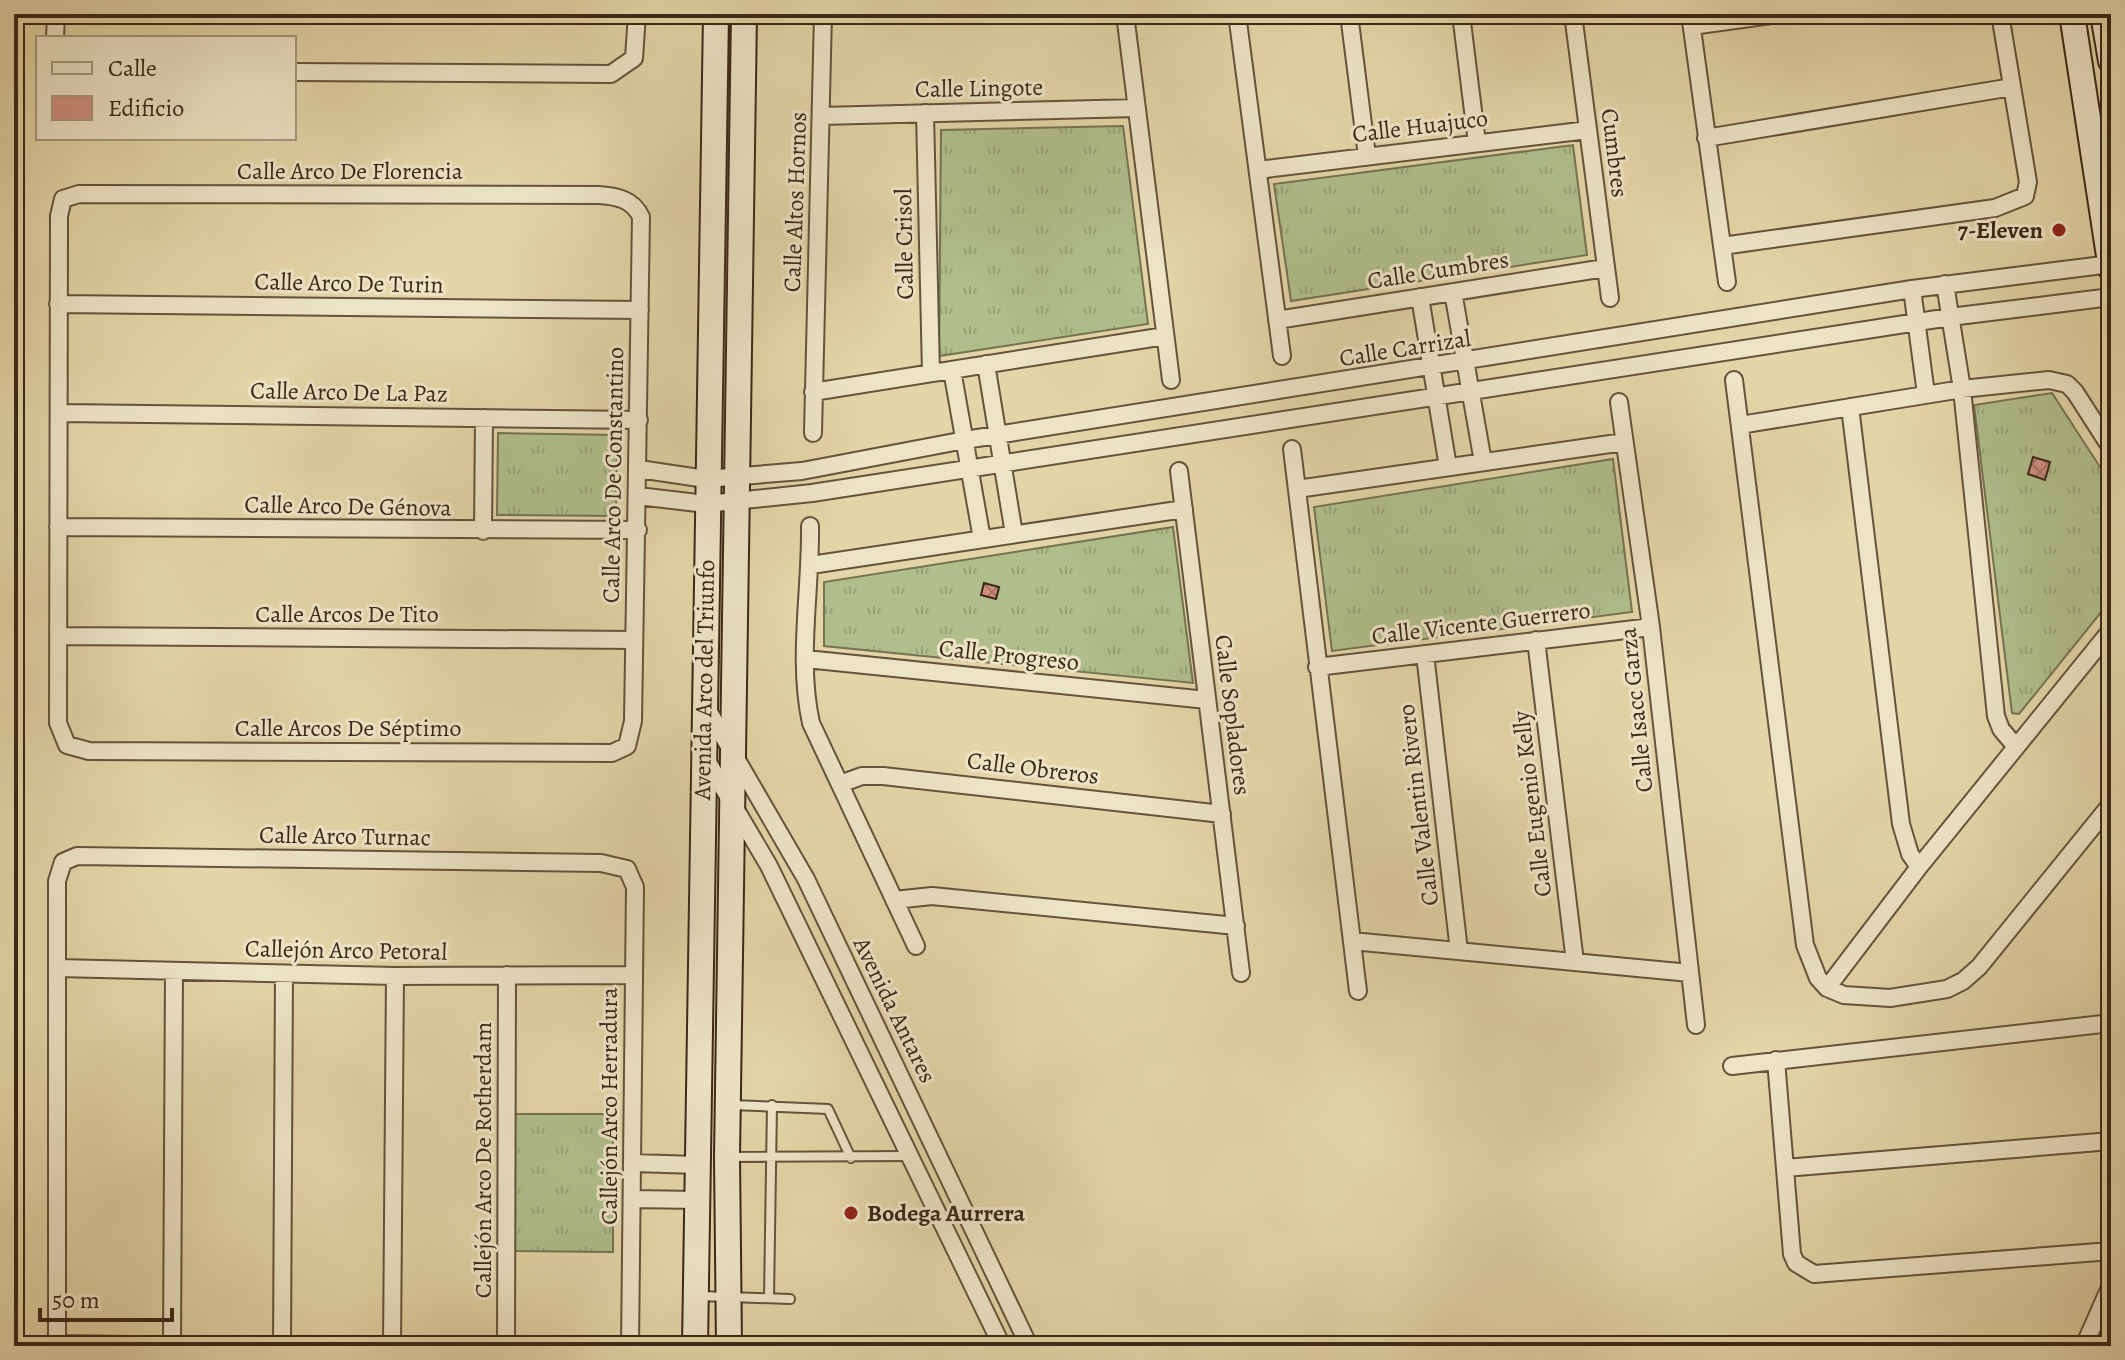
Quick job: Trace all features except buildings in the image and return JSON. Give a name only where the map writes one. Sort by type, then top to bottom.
[{"type":"street","points":[[55,36],[56,14]]},
{"type":"street","points":[[296,72],[611,74],[621,70],[634,58],[637,14]]},
{"type":"street","name":"Avenida Arco del Triunfo","points":[[695,1346],[706,479],[716,14]]},
{"type":"street","name":"Avenida Arco del Triunfo","points":[[729,1346],[727,1157],[744,14]]},
{"type":"street","name":"Calle Altos Hornos","points":[[813,433],[823,14]]},
{"type":"street","points":[[1125,14],[1171,380]]},
{"type":"street","points":[[1237,14],[1282,356]]},
{"type":"street","points":[[1349,14],[1367,156]]},
{"type":"street","points":[[1461,14],[1477,143]]},
{"type":"street","name":"Cumbres","points":[[1573,14],[1610,298]]},
{"type":"street","points":[[1727,282],[1691,20],[1778,14]]},
{"type":"street","points":[[1722,246],[2016,202],[2025,196],[2028,182],[2000,14]]},
{"type":"street","points":[[2072,14],[2111,266]]},
{"type":"street","points":[[2103,14],[2111,61]]},
{"type":"street","points":[[1706,138],[2012,87]]},
{"type":"street","name":"Calle Lingote","points":[[821,116],[1137,108]]},
{"type":"street","name":"Calle Crisol","points":[[925,113],[931,373]]},
{"type":"street","name":"Calle Huajuco","points":[[1258,170],[1588,130]]},
{"type":"street","name":"Calle Arco De Florencia","points":[[58,304],[59,216],[63,199],[79,194],[598,195],[613,196],[635,206]]},
{"type":"street","name":"Calle Arco De Constantino","points":[[627,746],[633,721],[639,469],[641,217],[635,206]]},
{"type":"street","name":"Calle Carrizal","points":[[638,496],[706,504],[738,489],[802,471],[965,440],[1466,363],[1912,289],[2111,266]]},
{"type":"street","name":"Calle Cumbres","points":[[1277,320],[1605,268]]},
{"type":"street","points":[[1945,284],[1962,389],[1996,716],[2001,729],[2016,747]]},
{"type":"street","points":[[1912,289],[1926,394]]},
{"type":"street","points":[[1453,292],[1483,462]]},
{"type":"street","points":[[1420,297],[1448,467]]},
{"type":"street","name":"Calle Carrizal","points":[[639,469],[706,479],[738,489],[969,469],[1950,317],[2111,297]]},
{"type":"street","points":[[58,304],[59,636]]},
{"type":"street","name":"Calle Arco De Turin","points":[[58,304],[640,310]]},
{"type":"street","points":[[813,392],[1165,336]]},
{"type":"street","points":[[986,364],[1014,534]]},
{"type":"street","points":[[952,370],[982,539]]},
{"type":"street","points":[[1734,380],[1805,945],[1810,965],[1827,988],[1863,998],[1890,998],[1947,989],[1963,981],[2111,804]]},
{"type":"street","points":[[1740,425],[1962,389],[2060,381],[2075,392],[2111,448]]},
{"type":"street","name":"Calle Isacc Garza","points":[[1619,402],[1651,627],[1696,1025]]},
{"type":"street","points":[[1850,407],[1901,824],[1905,843],[1919,867]]},
{"type":"street","name":"Calle Arco De La Paz","points":[[60,413],[639,420]]},
{"type":"street","points":[[483,531],[484,418]]},
{"type":"street","points":[[1297,489],[1624,442]]},
{"type":"street","points":[[1292,449],[1358,991]]},
{"type":"street","name":"Calle Sopladores","points":[[1179,471],[1241,973]]},
{"type":"street","points":[[811,565],[1184,509]]},
{"type":"street","points":[[810,526],[806,659],[811,723],[916,946]]},
{"type":"street","name":"Calle Arco De Génova","points":[[58,527],[638,530]]},
{"type":"street","name":"Calle Vicente Guerrero","points":[[1317,667],[1651,627]]},
{"type":"street","points":[[1827,988],[1919,867],[2111,630]]},
{"type":"street","name":"Calle Arcos De Tito","points":[[59,636],[634,640]]},
{"type":"street","name":"Calle Arcos De Séptimo","points":[[59,636],[58,723],[67,745],[89,751],[612,753],[627,746]]},
{"type":"street","name":"Calle Eugenio Kelly","points":[[1536,640],[1575,962]]},
{"type":"street","name":"Calle Valentin Rivero","points":[[1425,654],[1459,951]]},
{"type":"street","name":"Calle Progreso","points":[[806,659],[1207,700]]},
{"type":"street","name":"Avenida Antares","points":[[704,702],[806,879],[1029,1346]]},
{"type":"street","name":"Avenida Antares","points":[[703,754],[769,866],[1002,1346]]},
{"type":"street","name":"Calle Obreros","points":[[840,784],[862,776],[897,777],[1222,814]]},
{"type":"street","name":"Calle Arco Turnac","points":[[58,968],[57,881],[63,862],[77,856],[601,863],[627,869]]},
{"type":"street","name":"Callejón Arco Herradura","points":[[627,869],[635,887],[630,1346]]},
{"type":"street","points":[[894,900],[932,896],[1236,926]]},
{"type":"street","points":[[1352,941],[1690,973]]},
{"type":"street","points":[[58,968],[58,1345],[199,1346]]},
{"type":"street","name":"Callejón Arco Petoral","points":[[58,968],[395,976],[634,975]]},
{"type":"street","points":[[172,1345],[174,972]]},
{"type":"street","points":[[282,1346],[284,974]]},
{"type":"street","name":"Callejón Arco De Rotherdam","points":[[506,1346],[507,975]]},
{"type":"street","points":[[392,1346],[395,976]]},
{"type":"street","points":[[1732,1066],[2111,1023]]},
{"type":"street","points":[[1776,1060],[1792,1254],[1796,1263],[1814,1274],[2111,1251]]},
{"type":"street","points":[[1785,1168],[2111,1141]]},
{"type":"street","points":[[633,1163],[698,1165]]},
{"type":"street","points":[[632,1199],[698,1200]]},
{"type":"street","points":[[2084,1346],[2111,1285]]},
{"type":"street","points":[[478,1346],[630,1346]]},
{"type":"lane","points":[[728,1105],[828,1109],[851,1158]]},
{"type":"lane","points":[[769,1298],[772,1105]]},
{"type":"lane","points":[[727,1157],[912,1156]]},
{"type":"lane","points":[[696,1296],[790,1299]]},
{"type":"green space","points":[[1123,126],[1148,324],[939,356],[941,130]]},
{"type":"green space","points":[[1573,145],[1587,255],[1291,301],[1274,184]]},
{"type":"green space","points":[[2052,393],[2111,484],[2111,600],[2019,714],[2012,713],[1974,405]]},
{"type":"green space","points":[[498,433],[617,435],[616,516],[497,515]]},
{"type":"green space","points":[[1613,459],[1632,612],[1332,651],[1314,507]]},
{"type":"green space","points":[[1173,527],[1193,683],[824,646],[824,582]]},
{"type":"green space","points":[[514,1114],[613,1114],[613,1252],[514,1251]]},
{"type":"place","name":"7-Eleven","points":[[2059,230]]},
{"type":"place","name":"Bodega Aurrera","points":[[851,1213]]}]
